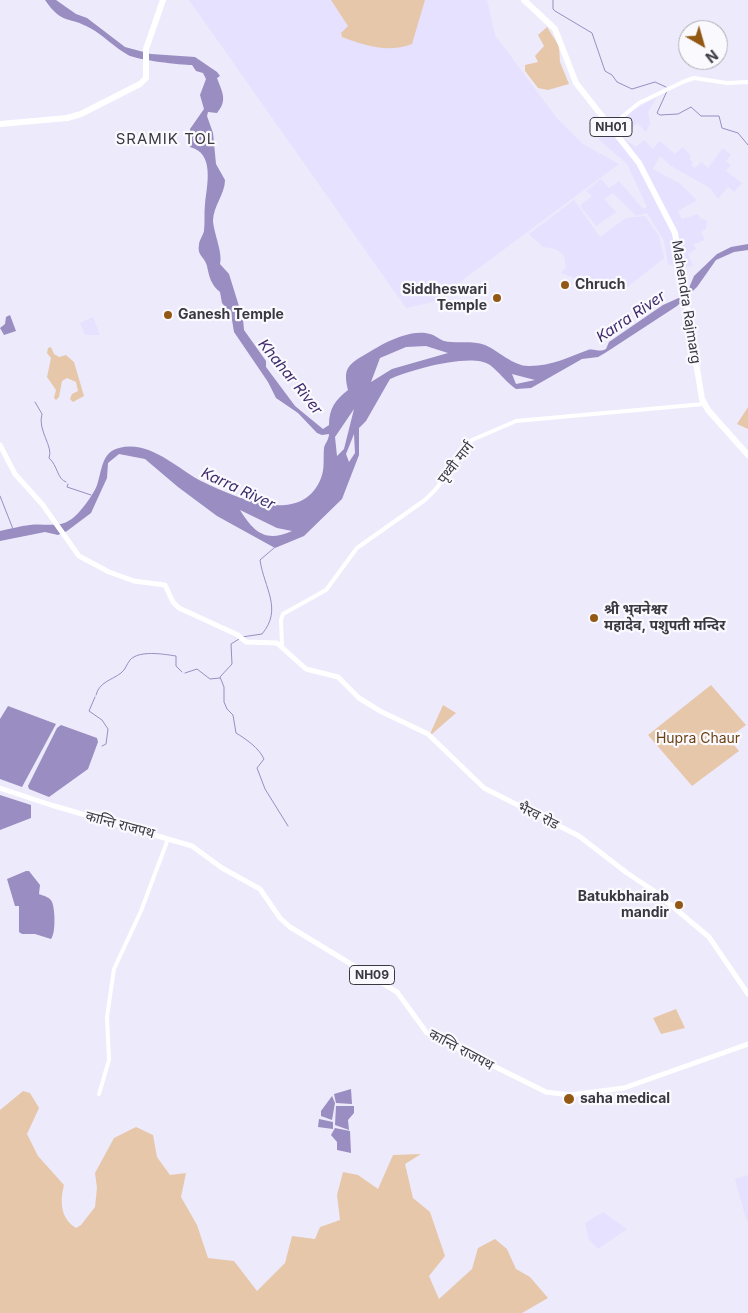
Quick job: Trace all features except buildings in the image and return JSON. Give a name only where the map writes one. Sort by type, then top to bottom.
[{"type":"highway","points":[[0,124],[67,118],[85,113],[140,84],[146,78],[146,50],[163,0]]},
{"type":"highway","name":"Mahendra Rajmarg","points":[[524,0],[555,29],[576,83],[639,164],[675,233],[682,265],[704,404]]},
{"type":"highway","points":[[704,404],[748,455]]},
{"type":"main road","points":[[0,445],[15,474],[42,504],[76,554],[83,559],[109,572],[134,581],[165,585],[173,602],[180,608],[246,642],[263,641],[282,645]]},
{"type":"main road","name":"भैरव रोड","points":[[282,645],[305,668],[338,677],[363,700],[428,734],[484,788],[579,836],[654,891],[709,937],[748,994]]},
{"type":"main road","name":"कान्ति राजपथ","points":[[0,788],[50,805],[192,846],[222,868],[260,889],[284,923],[397,992],[426,1033],[546,1092],[570,1095],[624,1088],[748,1044]]},
{"type":"street","points":[[610,127],[639,103],[694,78],[727,82],[748,82]]},
{"type":"street","name":"पृथ्वी मार्ग","points":[[282,645],[281,620],[283,614],[326,590],[357,548],[424,500],[436,489],[472,440],[516,421],[704,404]]},
{"type":"street","points":[[99,1094],[109,1060],[107,1021],[114,969],[138,918],[168,838]]},
{"type":"shaded area","points":[[45,0],[56,0],[76,14],[87,18],[125,47],[151,54],[195,57],[220,76],[217,78],[223,96],[222,104],[217,113],[208,112],[207,116],[213,133],[216,164],[225,180],[213,221],[221,260],[220,264],[229,274],[243,319],[244,330],[266,361],[266,367],[295,406],[323,429],[329,425],[330,414],[334,405],[348,390],[346,372],[348,368],[373,350],[397,338],[414,333],[422,333],[432,335],[444,341],[470,342],[485,345],[524,366],[553,363],[588,350],[599,351],[606,349],[609,342],[663,305],[683,296],[694,276],[717,254],[731,247],[748,244],[748,250],[734,252],[716,260],[697,287],[677,306],[605,353],[598,357],[582,359],[531,388],[516,389],[490,365],[470,360],[426,367],[390,379],[366,421],[359,428],[359,455],[342,499],[304,536],[275,548],[217,516],[145,459],[119,454],[108,463],[107,478],[91,513],[67,531],[58,535],[45,532],[0,541],[0,531],[30,525],[61,524],[78,514],[95,489],[105,458],[113,450],[119,448],[141,448],[152,451],[201,481],[248,500],[283,505],[299,502],[312,493],[321,478],[324,448],[329,436],[329,434],[322,435],[317,433],[298,413],[276,398],[268,382],[234,332],[231,314],[222,303],[220,292],[212,283],[206,263],[199,252],[199,243],[204,231],[208,171],[203,156],[198,150],[190,147],[190,129],[204,109],[200,95],[206,79],[203,73],[196,71],[192,65],[149,60],[128,55],[95,31],[83,24],[61,17]],"holes":[[[426,346],[448,353],[392,369],[371,382],[380,358],[406,347]],[[512,374],[535,380],[516,384]],[[354,409],[344,449],[337,456],[335,437]],[[354,434],[355,453],[349,462],[346,454]],[[240,510],[277,528],[292,531],[274,536],[267,535],[261,533],[250,524]]]},
{"type":"shaded area","points":[[189,0],[487,0],[495,35],[556,117],[583,144],[619,164],[433,302],[406,308]]},
{"type":"shaded area","points":[[657,97],[648,112],[650,123],[646,132],[637,123],[623,138],[636,147],[644,140],[653,149],[660,141],[675,154],[683,147],[691,156],[689,159],[693,162],[691,165],[695,168],[701,162],[708,168],[723,148],[731,155],[726,161],[731,165],[726,171],[742,183],[734,192],[728,187],[718,199],[710,188],[671,166],[660,156],[653,169],[679,183],[697,200],[678,211],[682,219],[698,214],[701,219],[707,220],[706,229],[701,232],[705,240],[694,244],[696,249],[688,254],[693,266],[679,268],[668,264],[664,241],[647,213],[636,216],[613,193],[604,199],[616,212],[596,226],[580,206],[592,196],[586,191],[601,179],[609,188],[619,181],[643,209],[647,207],[627,164],[598,139],[632,111]]},
{"type":"shaded area","points":[[574,200],[600,237],[626,218],[645,216],[659,236],[664,258],[621,292],[588,289],[576,279],[561,273],[566,267],[564,255],[555,249],[543,247],[529,234]]},
{"type":"shaded area","points":[[10,315],[16,331],[4,335],[0,328],[5,324],[6,317]]},
{"type":"shaded area","points":[[93,317],[100,335],[85,335],[80,323]]},
{"type":"shaded area","points":[[8,706],[56,724],[22,787],[0,779],[0,719]]},
{"type":"shaded area","points":[[61,725],[97,738],[98,742],[88,769],[49,797],[29,789],[28,786],[57,728]]},
{"type":"shaded area","points":[[0,795],[31,805],[31,818],[0,830]]},
{"type":"shaded area","points":[[29,871],[40,885],[39,894],[52,902],[54,932],[51,939],[19,932],[19,906],[15,906],[7,879]]},
{"type":"shaded area","points":[[351,1089],[352,1104],[336,1103],[334,1094]]},
{"type":"shaded area","points":[[332,1096],[335,1103],[332,1120],[321,1116],[321,1111]]},
{"type":"shaded area","points":[[336,1106],[354,1106],[354,1113],[348,1120],[349,1130],[335,1125]]},
{"type":"shaded area","points":[[319,1119],[333,1122],[333,1129],[318,1127]]},
{"type":"shaded area","points":[[335,1128],[350,1131],[351,1153],[337,1150],[337,1142],[331,1135]]},
{"type":"shaded area","points":[[748,1175],[748,1221],[747,1222],[735,1179]]},
{"type":"shaded area","points":[[603,1212],[627,1229],[598,1249],[589,1240],[585,1223]]},
{"type":"green space","points":[[331,0],[425,0],[412,44],[403,47],[386,48],[368,46],[342,37],[341,33],[348,26]]},
{"type":"green space","points":[[547,27],[559,46],[560,62],[569,84],[548,90],[538,88],[525,71],[525,65],[538,62],[535,56],[544,46],[538,35]]},
{"type":"green space","points":[[51,347],[54,354],[59,357],[66,355],[74,362],[84,396],[73,402],[70,399],[72,394],[78,391],[76,382],[67,378],[62,381],[59,397],[56,400],[54,398],[56,390],[47,377],[51,358],[47,353],[48,348]]},
{"type":"green space","points":[[748,407],[748,429],[737,424]]},
{"type":"green space","name":"Hupra Chaur","points":[[711,685],[746,725],[734,734],[738,742],[734,745],[739,751],[692,786],[648,735]]},
{"type":"green space","points":[[443,705],[456,713],[430,734]]},
{"type":"green space","points":[[676,1009],[685,1028],[661,1034],[653,1018]]},
{"type":"green space","points":[[23,1091],[30,1093],[39,1108],[27,1134],[38,1156],[64,1185],[62,1209],[67,1219],[76,1228],[81,1225],[95,1207],[97,1188],[95,1173],[114,1138],[136,1127],[153,1135],[157,1157],[170,1175],[186,1173],[181,1197],[197,1225],[208,1258],[234,1261],[257,1291],[285,1263],[292,1236],[315,1239],[320,1227],[340,1220],[337,1195],[343,1172],[358,1175],[378,1189],[393,1155],[421,1154],[405,1164],[413,1198],[430,1212],[445,1256],[429,1276],[439,1299],[472,1269],[478,1248],[495,1239],[507,1249],[516,1269],[530,1277],[548,1298],[522,1313],[0,1313],[0,1110]]},
{"type":"waterway","points":[[553,0],[553,9],[555,11],[592,33],[605,71],[612,75],[617,82],[632,89],[655,82],[666,87]]},
{"type":"waterway","points":[[667,91],[657,113],[660,115],[678,114],[691,107],[701,116],[719,116],[722,128],[738,133],[748,145]]},
{"type":"waterway","points":[[35,402],[42,414],[41,420],[49,449],[49,458],[61,478],[66,482]]},
{"type":"waterway","points":[[68,484],[67,487],[91,495]]},
{"type":"waterway","points":[[0,496],[13,529]]},
{"type":"waterway","points":[[242,637],[262,634],[268,625],[272,607],[260,560],[274,548]]},
{"type":"waterway","points":[[239,639],[231,644],[232,664],[220,677],[224,687],[224,702],[227,709],[233,715],[236,733],[248,741],[262,755],[264,759],[257,768],[265,789],[288,826]]},
{"type":"waterway","points":[[96,695],[103,684],[121,673],[130,660],[139,655],[165,654],[176,656],[176,666],[182,672]]},
{"type":"waterway","points":[[185,673],[197,669],[210,679],[220,678]]},
{"type":"waterway","points":[[95,697],[89,711],[102,720],[108,729],[106,744],[102,746]]},
{"type":"place","name":"Chruch","points":[[565,285]]},
{"type":"place","name":"Siddheswari Temple","points":[[497,298]]},
{"type":"place","name":"Ganesh Temple","points":[[168,315]]},
{"type":"place","name":"श्री भुवनेश्वर महादेव, पशुपती मन्दिर","points":[[594,618]]},
{"type":"place","name":"Batukbhairab mandir","points":[[679,905]]},
{"type":"place","name":"saha medical","points":[[569,1099]]},
{"type":"district","name":"SRAMIK TOL","points":[[166,139]]},
{"type":"water label","name":"Karra River","points":[[631,317]]},
{"type":"water label","name":"Khahar River","points":[[290,377]]},
{"type":"water label","name":"Karra River","points":[[238,489]]}]
